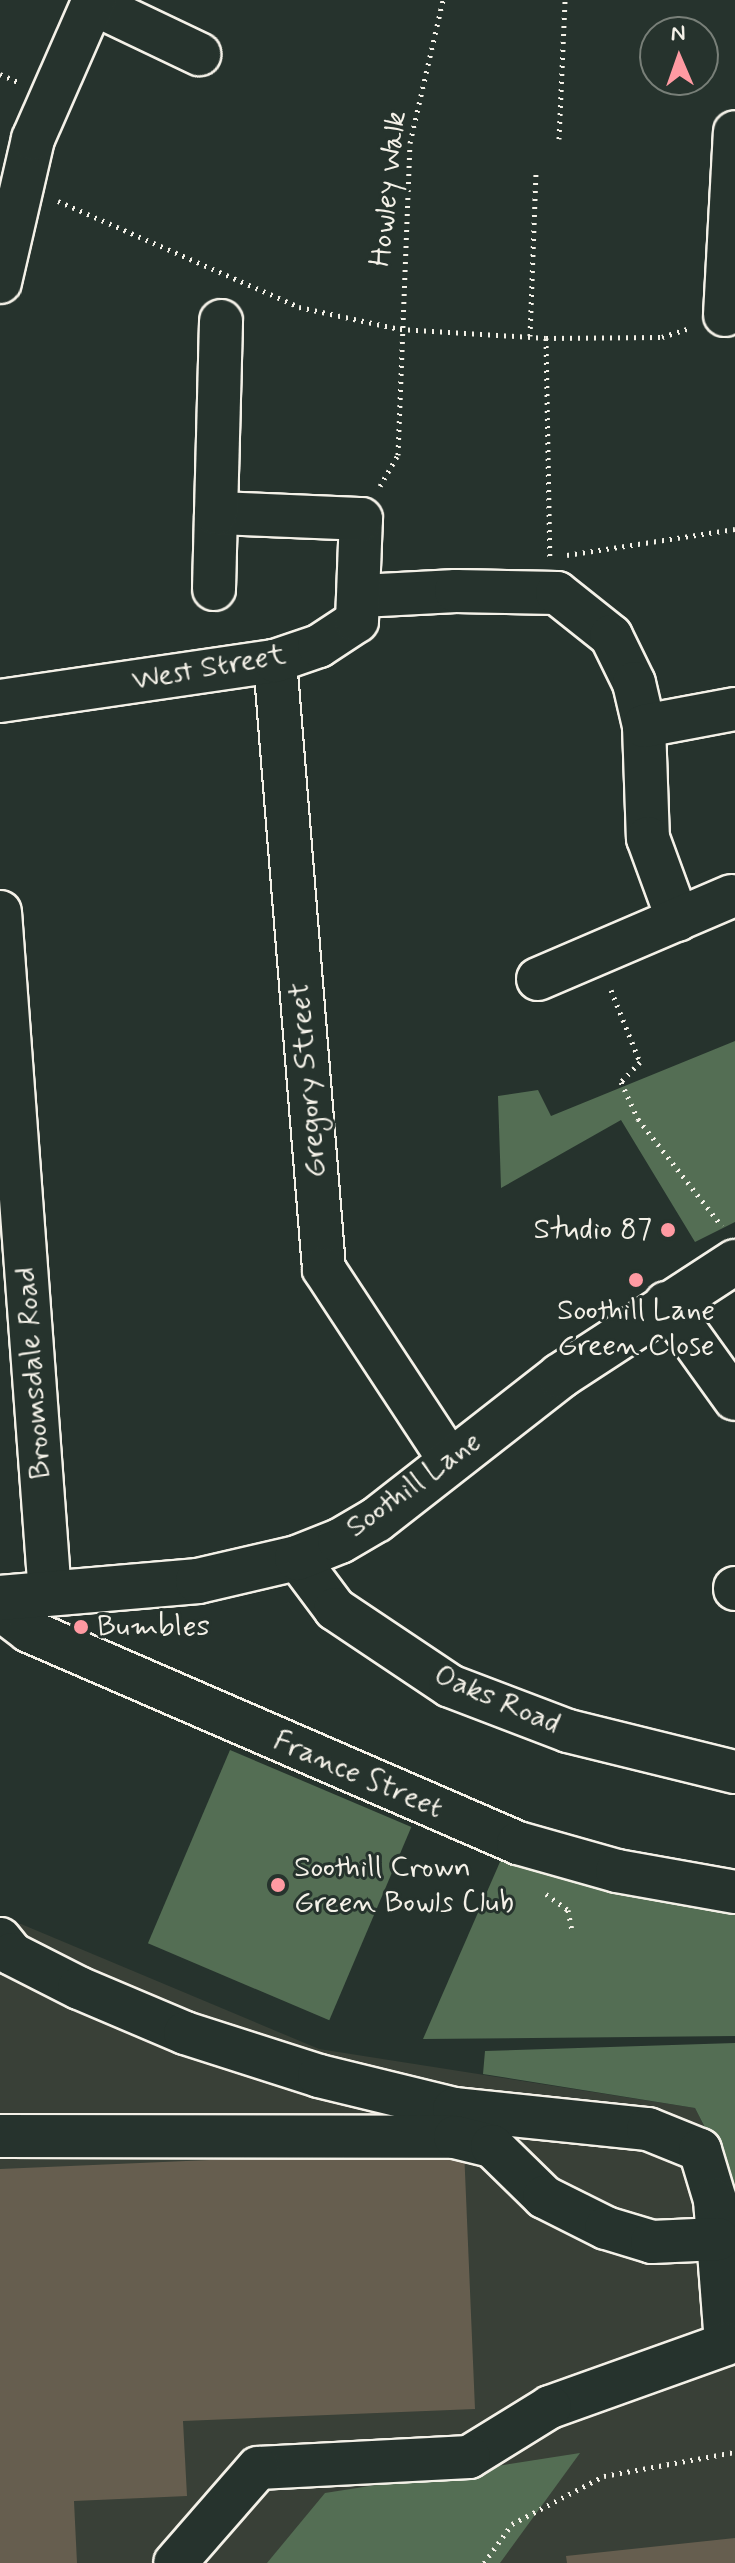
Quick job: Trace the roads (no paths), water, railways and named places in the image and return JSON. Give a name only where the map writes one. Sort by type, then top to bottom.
[{"type":"main road","name":"Soothill Lane","points":[[0,1598],[198,1581],[297,1558],[376,1520],[450,1461],[666,1303],[730,1246]]},
{"type":"street","points":[[0,282],[33,139],[93,1],[199,54]]},
{"type":"street","points":[[725,315],[735,132]]},
{"type":"street","points":[[214,589],[221,321]]},
{"type":"street","name":"West Street","points":[[0,701],[275,661],[319,646],[357,621],[361,596],[361,519],[216,513]]},
{"type":"street","points":[[361,596],[550,575],[611,636],[634,683],[644,726],[648,838],[678,920]]},
{"type":"street","name":"Gregory Street","points":[[275,661],[324,1269],[450,1461]]},
{"type":"street","points":[[644,726],[735,709]]},
{"type":"street","points":[[538,979],[732,896]]},
{"type":"street","name":"Broomsdale Road","points":[[0,912],[50,1594]]},
{"type":"street","points":[[666,1303],[735,1399]]},
{"type":"street","name":"Oaks Road","points":[[297,1558],[335,1609],[450,1686],[568,1731],[735,1772]]},
{"type":"street","name":"France Street","points":[[0,1609],[29,1631],[518,1843],[617,1871],[735,1892]]},
{"type":"street","points":[[4,1956],[185,2033],[319,2076],[454,2109],[648,2129],[700,2150],[715,2200],[726,2344],[550,2407],[469,2457],[258,2468],[175,2563]]},
{"type":"street","points":[[0,2136],[455,2137],[492,2146],[544,2197],[606,2228],[652,2242],[718,2239]]},
{"type":"place","name":"Studio 87","points":[[668,1230]]},
{"type":"place","name":"Soothill Lane Green Close","points":[[636,1280]]},
{"type":"place","name":"Bumbles","points":[[81,1627]]},
{"type":"place","name":"Soothill Crown Green Bowls Club","points":[[278,1885]]}]
